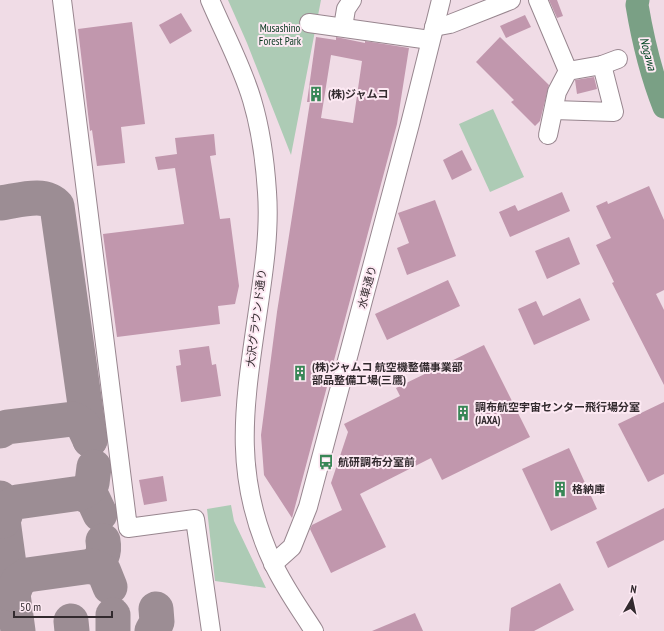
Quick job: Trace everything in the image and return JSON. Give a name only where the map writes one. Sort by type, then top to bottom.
[{"type":"street","points":[[62,0],[128,528],[195,519],[211,631]]},
{"type":"street","name":"大沢グラウンド通り","points":[[210,0],[235,56],[252,100],[262,138],[267,193],[266,238],[244,409],[244,450],[248,490],[260,532],[275,574],[314,631]]},
{"type":"street","points":[[343,28],[346,10],[352,0]]},
{"type":"street","name":"水車通り","points":[[275,574],[292,547],[308,507],[410,124],[441,0]]},
{"type":"street","points":[[309,23],[343,28],[432,33],[450,24],[511,0]]},
{"type":"street","points":[[538,0],[568,71]]},
{"type":"street","points":[[554,110],[614,112],[610,62],[568,71]]},
{"type":"street","points":[[548,135],[557,92],[568,71]]},
{"type":"green space","name":"Musashino Forest Park","points":[[228,0],[321,0],[291,155],[247,43]]},
{"type":"green space","points":[[493,109],[524,177],[490,192],[459,124]]},
{"type":"green space","points":[[231,505],[234,521],[266,588],[215,581],[207,509]]},
{"type":"building","points":[[549,0],[557,0],[563,16],[557,18]]},
{"type":"building","points":[[181,13],[192,31],[170,44],[159,25]]},
{"type":"building","points":[[525,15],[531,27],[506,38],[500,26]]},
{"type":"building","points":[[132,22],[145,124],[121,127],[125,163],[97,166],[92,130],[90,131],[78,29]]},
{"type":"building","name":"(株)ジャムコ 航空機整備事業部 部品整備工場(三鷹)","points":[[316,37],[336,40],[336,37],[365,43],[365,41],[409,48],[397,124],[292,518],[264,475],[261,435],[277,312],[310,102],[307,102]],"holes":[[[331,55],[362,61],[353,123],[321,118]]]},
{"type":"building","points":[[500,37],[549,85],[540,121],[535,126],[511,102],[514,100],[476,62]]},
{"type":"building","points":[[594,77],[597,89],[577,94],[575,80]]},
{"type":"building","points":[[214,134],[216,155],[210,156],[220,219],[230,218],[239,286],[235,304],[218,306],[220,324],[117,337],[103,234],[184,224],[175,168],[158,170],[155,157],[177,154],[175,138]]},
{"type":"building","points":[[462,150],[472,170],[452,180],[443,160]]},
{"type":"building","points":[[649,186],[664,220],[664,290],[656,294],[664,310],[664,385],[612,283],[614,282],[596,245],[611,238],[596,206],[607,201],[608,204]]},
{"type":"building","points":[[562,192],[570,211],[510,237],[499,212],[515,205],[518,211]]},
{"type":"building","points":[[435,200],[456,256],[407,275],[397,248],[409,243],[398,213]]},
{"type":"building","points":[[569,237],[580,264],[547,279],[535,251]]},
{"type":"building","points":[[448,280],[460,306],[387,340],[375,314]]},
{"type":"building","points":[[580,298],[590,320],[534,345],[518,309],[536,301],[543,316]]},
{"type":"building","points":[[484,345],[530,437],[442,480],[431,458],[360,494],[386,547],[331,573],[310,529],[312,525],[342,510],[331,483],[348,432],[344,424],[400,396],[396,388]]},
{"type":"building","points":[[209,346],[212,365],[216,364],[221,396],[181,402],[176,366],[181,365],[179,350]]},
{"type":"building","points":[[664,402],[664,474],[648,482],[618,424]]},
{"type":"building","name":"格納庫","points":[[569,448],[597,509],[551,531],[522,469]]},
{"type":"building","points":[[163,476],[167,501],[144,505],[139,480]]},
{"type":"building","points":[[664,508],[664,540],[608,568],[596,542]]},
{"type":"building","points":[[560,583],[574,610],[534,631],[509,631],[511,608]]},
{"type":"building","points":[[415,613],[423,631],[372,631]]},
{"type":"waterway","name":"Nogawa","points":[[638,0],[637,5],[651,70],[664,107]]},
{"type":"taxiway","points":[[0,203],[38,198],[52,201],[57,206],[90,440]]},
{"type":"taxiway","points":[[0,431],[7,427],[73,419],[83,425],[90,440]]},
{"type":"taxiway","points":[[3,521],[8,507],[17,502],[81,493],[89,488],[92,483],[94,467]]},
{"type":"taxiway","points":[[81,493],[93,499],[100,514]]},
{"type":"taxiway","points":[[0,498],[18,631]]},
{"type":"taxiway","points":[[92,566],[98,562],[102,556],[104,549],[103,541]]},
{"type":"taxiway","points":[[13,594],[18,581],[27,575],[92,566],[104,572],[110,587]]},
{"type":"taxiway","points":[[152,631],[157,622],[156,609]]},
{"type":"taxiway","points":[[113,615],[113,631]]},
{"type":"taxiway","points":[[71,621],[72,631]]},
{"type":"place","name":"(株)ジャムコ","points":[[316,94]]},
{"type":"place","name":"(株)ジャムコ 航空機整備事業部 部品整備工場(三鷹)","points":[[300,373]]},
{"type":"place","name":"調布航空宇宙センター飛行場分室 (JAXA)","points":[[463,413]]},
{"type":"place","name":"航研調布分室前","points":[[326,462]]},
{"type":"place","name":"格納庫","points":[[560,489]]}]
